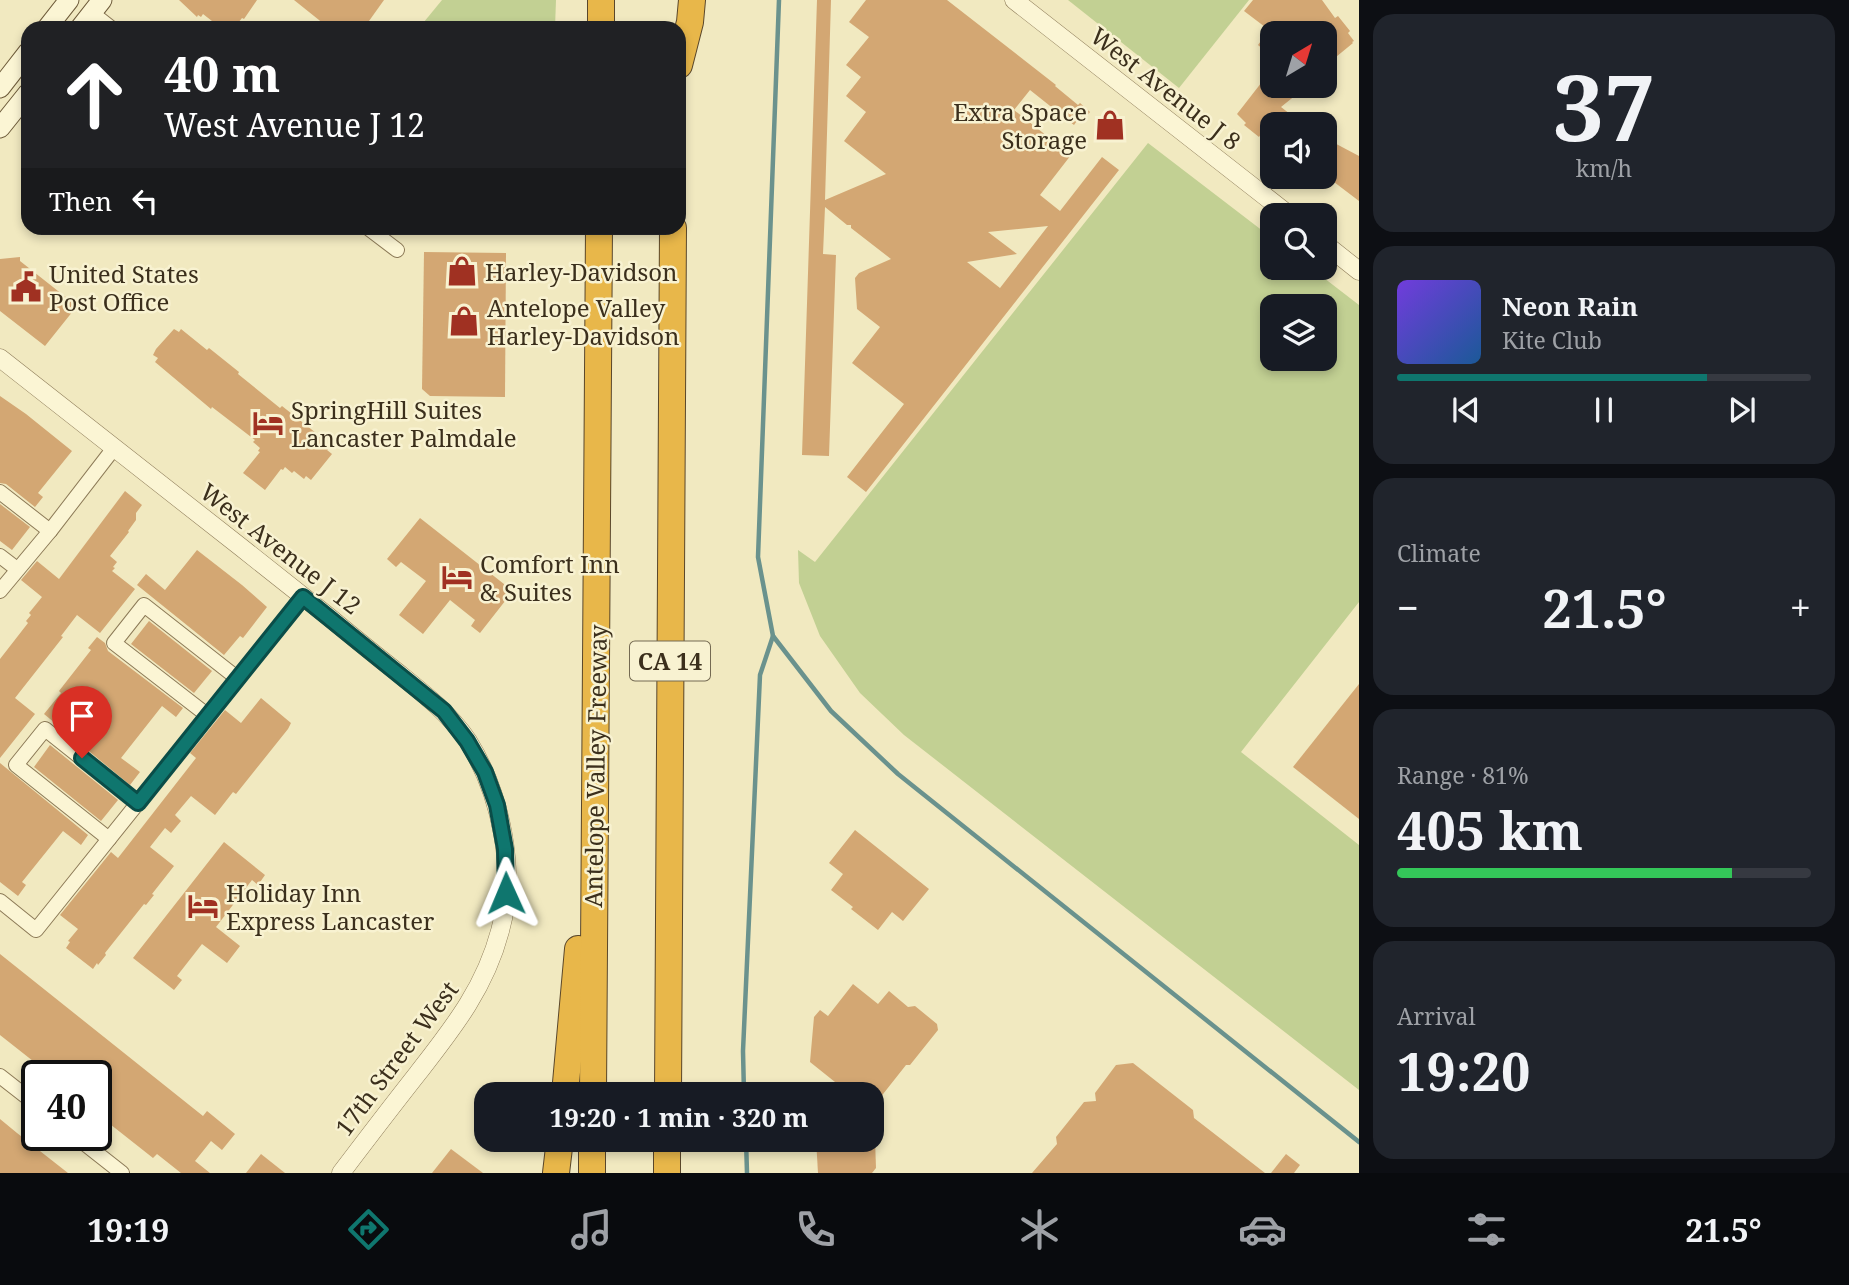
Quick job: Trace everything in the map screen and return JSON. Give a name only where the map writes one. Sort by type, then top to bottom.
[{"type":"highway","points":[[601,0],[601,21]]},
{"type":"highway","points":[[675,0],[675,21]]},
{"type":"highway","points":[[686,38],[692,0]]},
{"type":"highway","name":"Antelope Valley Freeway","points":[[593,1082],[599,235]]},
{"type":"highway","name":"CA 14","points":[[668,1082],[673,235]]},
{"type":"highway","points":[[566,1082],[594,804]]},
{"type":"highway","points":[[556,1173],[558,1152]]},
{"type":"highway","points":[[592,1173],[593,1152]]},
{"type":"highway","points":[[667,1152],[667,1173]]},
{"type":"main road","points":[[52,21],[69,0]]},
{"type":"main road","points":[[0,88],[21,61]]},
{"type":"main road","points":[[0,128],[21,102]]},
{"type":"street","name":"West Avenue J 8","points":[[1014,0],[1274,203]]},
{"type":"street","points":[[377,235],[397,250]]},
{"type":"street","points":[[1337,254],[1359,271]]},
{"type":"street","name":"West Avenue J 12","points":[[0,358],[444,711],[467,741],[485,772],[497,805]]},
{"type":"street","points":[[0,591],[114,448]]},
{"type":"street","points":[[0,492],[50,531]]},
{"type":"street","points":[[0,556],[17,569]]},
{"type":"street","points":[[0,901],[36,930],[303,597]]},
{"type":"street","points":[[207,715],[114,643],[144,605],[237,678]]},
{"type":"street","points":[[109,839],[16,765],[37,738],[45,729],[138,803]]},
{"type":"street","name":"17th Street West","points":[[341,1173],[472,1000],[489,966],[501,929],[506,893],[505,849],[497,805]]},
{"type":"street","points":[[0,1076],[21,1092]]},
{"type":"street","points":[[94,1151],[122,1173]]},
{"type":"green space","points":[[442,0],[556,0],[555,21],[425,21]]},
{"type":"green space","points":[[1068,0],[1249,0],[1179,88]]},
{"type":"green space","points":[[1148,143],[1260,229],[1260,280],[1327,280],[1359,305],[1359,602],[1241,752],[1359,845],[1359,1090],[904,735],[860,693],[820,636],[799,583],[798,550],[815,562]]},
{"type":"building","points":[[179,0],[257,0],[244,19],[240,21],[212,21],[203,14],[197,17]]},
{"type":"building","points":[[294,0],[384,0],[369,21],[320,21]]},
{"type":"building","points":[[817,0],[831,0],[825,200],[886,174],[844,141],[866,112],[846,96],[861,77],[846,65],[869,37],[849,22],[866,0],[947,0],[1090,112],[1083,121],[1079,118],[1074,125],[1030,90],[1014,110],[1071,155],[1040,195],[1060,211],[1102,157],[1119,170],[866,492],[847,477],[904,404],[852,363],[880,327],[857,309],[855,278],[859,273],[891,259],[825,207],[823,254],[836,255],[829,456],[802,455]],"holes":[[[1048,226],[1000,288],[967,262],[1017,254],[988,232]]]},
{"type":"building","points":[[1253,0],[1322,0],[1335,18],[1338,16],[1350,31],[1348,33],[1354,41],[1337,56],[1337,21],[1260,21],[1260,23],[1244,11]]},
{"type":"building","points":[[1260,84],[1260,98],[1292,98],[1281,107],[1287,112],[1260,112],[1259,137],[1244,125],[1246,123],[1237,114]]},
{"type":"building","points":[[1337,144],[1359,156],[1359,201],[1337,184]]},
{"type":"building","name":"Antelope Valley Harley-Davidson","points":[[424,252],[506,253],[505,397],[430,396],[422,389]]},
{"type":"building","name":"United States Post Office","points":[[20,257],[20,261],[77,306],[45,346],[0,311],[0,259]]},
{"type":"building","name":"SpringHill Suites Lancaster Palmdale","points":[[174,329],[179,332],[181,329],[207,350],[209,348],[280,408],[282,406],[321,437],[319,439],[330,447],[327,450],[332,454],[311,480],[306,476],[304,479],[294,471],[292,473],[285,467],[265,490],[243,473],[260,452],[260,448],[253,442],[255,440],[212,407],[211,409],[155,362],[158,358],[153,355],[156,349]]},
{"type":"building","points":[[0,396],[72,451],[38,493],[43,497],[35,507],[6,484],[0,483]]},
{"type":"building","points":[[125,491],[142,505],[129,532],[110,556],[117,562],[112,571],[135,589],[100,633],[77,615],[15,698],[35,714],[0,758],[0,659],[28,623],[26,621],[31,615],[29,613],[42,597],[21,580],[37,561],[59,579]]},
{"type":"building","points":[[0,504],[30,527],[12,550],[0,541]]},
{"type":"building","name":"Comfort Inn & Suites","points":[[420,518],[513,591],[480,633],[471,626],[475,620],[450,600],[423,634],[399,615],[426,581],[401,562],[396,567],[387,559]]},
{"type":"building","points":[[197,550],[267,607],[243,638],[240,636],[224,655],[137,585],[146,574],[165,590]]},
{"type":"building","points":[[149,621],[212,671],[194,693],[131,644]]},
{"type":"building","points":[[97,637],[105,643],[108,651],[183,708],[176,717],[162,706],[121,758],[140,772],[130,785],[44,714],[91,650],[88,648]]},
{"type":"building","points":[[1359,684],[1359,819],[1293,767]]},
{"type":"building","points":[[261,698],[291,723],[288,729],[236,794],[233,792],[215,815],[191,796],[175,815],[181,821],[171,833],[165,828],[150,847],[174,866],[152,894],[154,895],[93,969],[66,948],[78,929],[60,915],[111,852],[118,858],[196,758],[190,753],[225,710],[241,723]]},
{"type":"building","points":[[50,745],[118,800],[101,821],[34,767]]},
{"type":"building","points":[[0,763],[88,835],[81,845],[63,831],[22,882],[26,885],[18,896],[0,882]]},
{"type":"building","points":[[855,830],[929,889],[903,921],[892,912],[878,930],[831,890],[843,874],[829,863]]},
{"type":"building","name":"Holiday Inn Express Lancaster","points":[[224,842],[265,875],[258,885],[252,880],[216,927],[240,946],[227,963],[202,944],[177,976],[182,980],[174,990],[133,958]]},
{"type":"building","points":[[0,954],[203,1116],[207,1111],[235,1134],[222,1150],[211,1141],[195,1161],[210,1173],[181,1173],[157,1154],[153,1158],[112,1126],[112,1060],[32,1060],[0,1035]]},
{"type":"building","points":[[853,984],[878,1004],[889,991],[908,1007],[915,1006],[937,1024],[938,1030],[884,1093],[884,1082],[835,1082],[810,1062],[814,1017],[820,1010],[828,1016]]},
{"type":"building","points":[[1133,1063],[1193,1110],[1194,1118],[1265,1173],[1032,1173],[1057,1144],[1056,1137],[1084,1102],[1096,1101],[1095,1093],[1116,1065]]},
{"type":"building","points":[[0,1119],[21,1136],[21,1151],[40,1151],[68,1173],[0,1173]]},
{"type":"building","points":[[451,1149],[483,1173],[432,1173]]},
{"type":"building","points":[[817,1152],[875,1152],[876,1168],[872,1173],[818,1173]]},
{"type":"building","points":[[261,1154],[285,1173],[246,1173]]},
{"type":"building","points":[[1286,1154],[1300,1165],[1294,1173],[1271,1173]]},
{"type":"waterway","points":[[779,0],[758,557],[773,636],[831,711],[898,774],[1359,1142]]},
{"type":"waterway","points":[[744,1082],[760,675],[773,636]]},
{"type":"waterway","points":[[746,1152],[747,1173]]},
{"type":"place","name":"Extra Space Storage","points":[[1110,125]]},
{"type":"place","name":"Harley-Davidson","points":[[462,271]]},
{"type":"place","name":"United States Post Office","points":[[26,287]]},
{"type":"place","name":"Antelope Valley Harley-Davidson","points":[[464,321]]},
{"type":"place","name":"SpringHill Suites Lancaster Palmdale","points":[[268,423]]},
{"type":"place","name":"Comfort Inn & Suites","points":[[457,577]]},
{"type":"place","name":"Holiday Inn Express Lancaster","points":[[203,906]]},
{"type":"route","points":[[82,758],[138,803],[303,597],[444,711],[467,741],[485,772],[497,805],[505,849],[506,893]]}]
